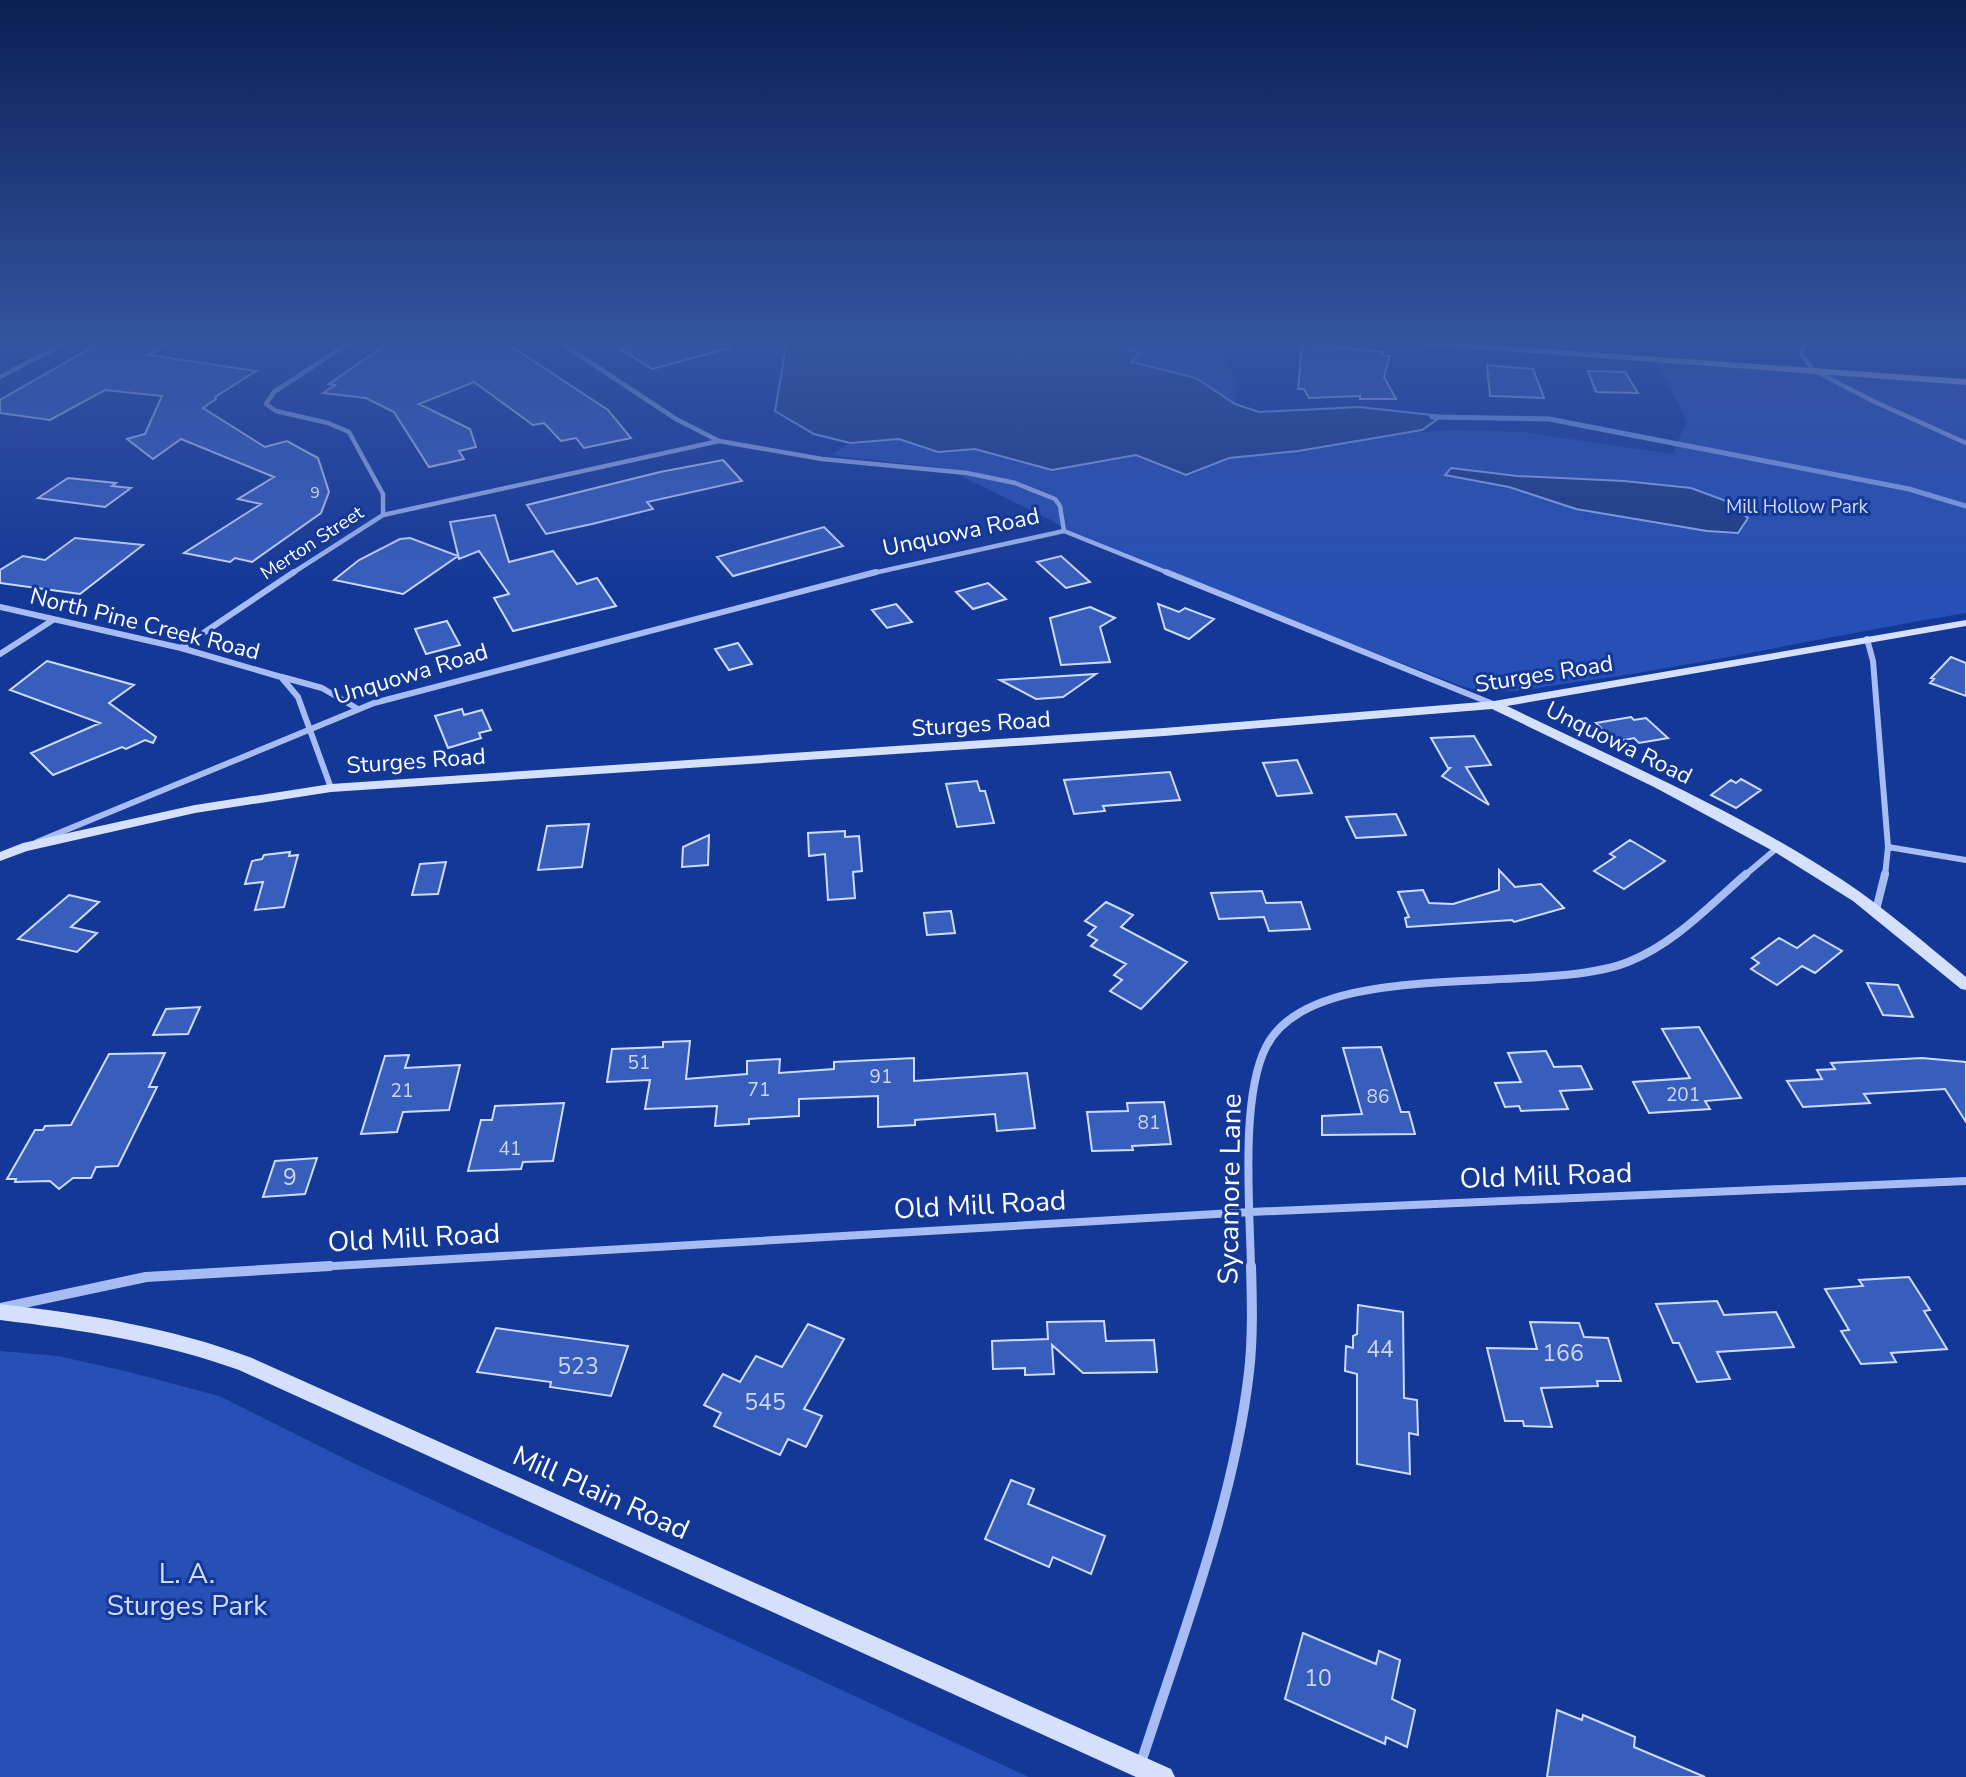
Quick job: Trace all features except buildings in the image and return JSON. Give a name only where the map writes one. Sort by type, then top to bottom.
[{"type":"main road","name":"Sturges Road","points":[[0,857],[23,847],[195,809],[331,788],[1150,733],[1494,705],[1966,623]]},
{"type":"main road","name":"Unquowa Road","points":[[1494,705],[1642,776],[1777,848],[1876,910],[1966,985]]},
{"type":"main road","name":"Mill Plain Road","points":[[0,1310],[149,1332],[204,1347],[1163,1777]]},
{"type":"street","points":[[330,424],[349,432],[383,494],[383,516]]},
{"type":"street","points":[[686,424],[719,441],[822,459],[967,473],[1005,480],[1055,499],[1060,506],[1064,531]]},
{"type":"street","points":[[1924,424],[1966,443]]},
{"type":"street","name":"Merton Street","points":[[181,648],[349,535],[383,516],[719,441]]},
{"type":"street","name":"Unquowa Road","points":[[23,847],[358,709],[519,663],[706,615],[873,573],[1064,531],[1494,705]]},
{"type":"street","name":"North Pine Creek Road","points":[[0,607],[181,648],[315,684],[333,692],[358,709]]},
{"type":"street","points":[[0,654],[52,620]]},
{"type":"street","points":[[1867,639],[1873,661],[1888,847],[1885,879],[1876,910]]},
{"type":"street","name":"North Pine Creek Road","points":[[281,677],[298,697],[331,788]]},
{"type":"street","points":[[1888,847],[1966,860]]},
{"type":"street","name":"Sycamore Lane","points":[[1139,1766],[1210,1548],[1238,1440],[1251,1352],[1249,1144],[1260,1061],[1268,1043],[1297,1012],[1330,997],[1364,990],[1589,971],[1626,963],[1663,946],[1777,848]]},
{"type":"street","name":"Old Mill Road","points":[[0,1310],[146,1276],[1250,1212],[1966,1181]]},
{"type":"green space","name":"Mill Hollow Park","points":[[1686,424],[1966,424],[1966,613],[1632,674],[1524,690],[1479,690],[1464,687],[1083,541],[1049,519],[944,468],[830,455],[854,441],[899,439],[934,451],[978,448],[1133,455],[1191,475],[1232,457],[1399,434],[1453,430],[1522,432],[1672,454]]},
{"type":"green space","name":"L. A. Sturges Park","points":[[0,1351],[58,1356],[219,1396],[355,1464],[1029,1777],[0,1777]]},
{"type":"shaded area","points":[[797,424],[1431,424],[1422,430],[1298,451],[1229,458],[1186,475],[1136,455],[1052,470],[975,449],[938,452],[899,439],[850,443],[814,434]]},
{"type":"shaded area","points":[[1451,468],[1517,476],[1624,481],[1691,488],[1726,501],[1748,518],[1738,533],[1707,531],[1576,509],[1509,487],[1445,475]]},
{"type":"waterway","points":[[1574,424],[1909,489],[1966,506]]}]
